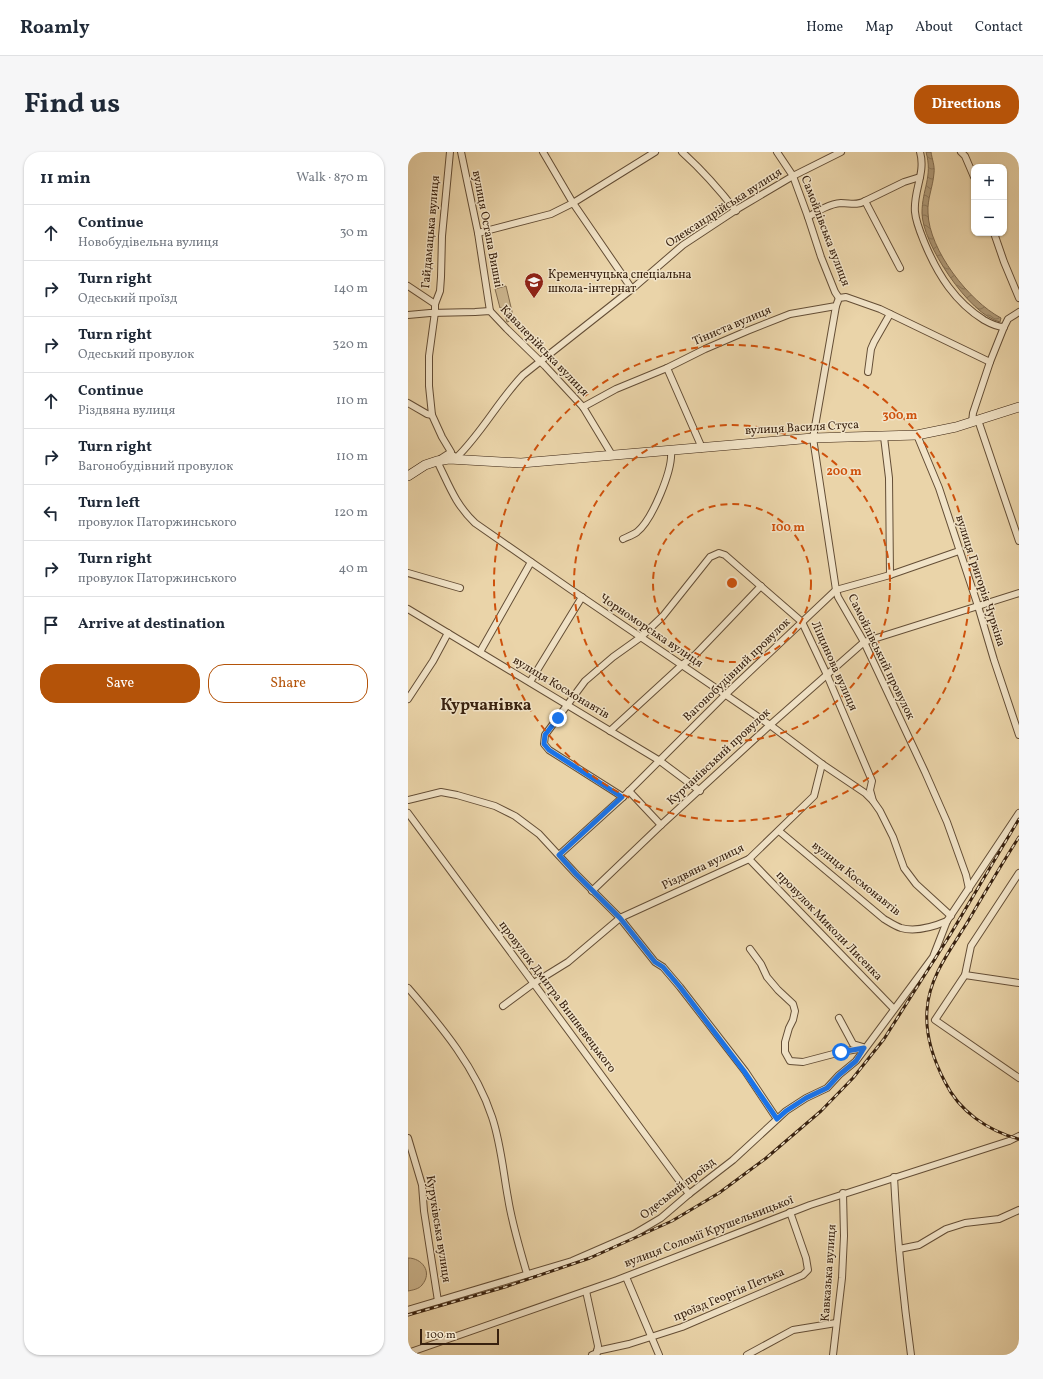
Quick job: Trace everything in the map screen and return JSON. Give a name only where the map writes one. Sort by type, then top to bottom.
[{"type":"main road","name":"вулиця Василя Стуса","points":[[437,461],[453,455],[496,462],[521,463],[813,438],[917,435],[975,421],[1019,407]]},
{"type":"main road","points":[[408,475],[425,465],[437,461]]},
{"type":"street","name":"Гайдамацька вулиця","points":[[450,152],[442,236],[440,291],[435,304],[429,356],[429,386],[432,414],[442,437],[453,455]]},
{"type":"street","name":"вулиця Остапа Вишні","points":[[461,152],[478,234],[490,310]]},
{"type":"street","points":[[542,152],[573,203],[632,289]]},
{"type":"street","points":[[478,234],[551,214],[573,203],[655,152]]},
{"type":"street","points":[[682,152],[701,169],[736,210]]},
{"type":"street","name":"Самойлівська вулиця","points":[[777,152],[793,176],[821,257],[835,292],[839,298]]},
{"type":"street","name":"Олександрійська вулиця","points":[[453,455],[468,446],[512,386],[540,361],[632,289],[683,245],[736,210],[793,176],[841,152]]},
{"type":"street","points":[[920,152],[922,162],[914,206],[915,217],[920,233],[936,268],[952,292],[970,309],[989,323],[999,327],[1004,327]]},
{"type":"street","points":[[961,152],[965,156],[971,169]]},
{"type":"street","points":[[808,217],[830,206],[840,203],[854,204],[865,201],[904,182],[920,177]]},
{"type":"street","points":[[865,201],[900,268]]},
{"type":"street","points":[[995,236],[1004,262],[1017,289],[1019,298]]},
{"type":"street","points":[[408,286],[435,304]]},
{"type":"street","points":[[836,306],[839,298],[846,297],[880,309],[990,362]]},
{"type":"street","name":"Тіниста вулиця","points":[[583,407],[616,389],[666,368],[705,349],[790,314],[836,306]]},
{"type":"street","name":"Самойлівський провулок","points":[[836,306],[813,438],[836,590],[838,597],[864,642],[925,772],[944,815],[966,875],[969,889]]},
{"type":"street","name":"Кавалерійська вулиця","points":[[408,315],[435,312],[475,312],[490,310],[583,407],[612,455]]},
{"type":"street","points":[[1019,312],[1008,319],[1004,327],[990,362],[973,414],[1019,541]]},
{"type":"street","points":[[868,372],[871,349],[890,314]]},
{"type":"street","points":[[666,368],[702,448]]},
{"type":"street","points":[[408,403],[426,414],[432,414]]},
{"type":"street","name":"вулиця Григорія Чуркіна","points":[[917,435],[939,488],[1019,735]]},
{"type":"street","points":[[884,437],[889,478],[890,575]]},
{"type":"street","points":[[623,539],[636,533],[643,526],[652,512],[662,491],[672,459],[671,451]]},
{"type":"street","name":"Чорноморська вулиця","points":[[437,461],[452,493],[464,512],[475,523],[770,725],[873,801]]},
{"type":"street","name":"Вагонобудівний провулок","points":[[559,855],[629,791],[725,695],[836,590],[890,575],[959,551]]},
{"type":"street","name":"Ліщинова вулиця","points":[[622,797],[549,750],[544,744],[545,735],[585,681],[613,657],[641,637],[664,616],[710,557],[719,553],[725,555],[802,622],[827,675],[872,781],[870,790],[873,801],[886,823],[901,861],[910,876],[949,918]]},
{"type":"street","points":[[480,652],[531,562]]},
{"type":"street","points":[[408,573],[460,588]]},
{"type":"street","points":[[610,731],[682,665],[695,655],[761,586]]},
{"type":"street","points":[[864,642],[1019,593]]},
{"type":"street","points":[[530,682],[582,597]]},
{"type":"street","name":"вулиця Космонавтів","points":[[408,609],[660,761],[700,790]]},
{"type":"street","points":[[408,699],[433,661],[448,633]]},
{"type":"street","name":"Курчанівський провулок","points":[[592,891],[661,825],[770,725],[864,642]]},
{"type":"street","name":"Різдвяна вулиця","points":[[504,1006],[534,983],[568,962],[620,918],[749,859],[814,796],[822,764]]},
{"type":"street","points":[[629,791],[661,825]]},
{"type":"street","points":[[408,800],[441,792],[457,795],[495,806],[515,816],[539,834],[592,891],[620,918],[655,962],[663,967],[688,997],[744,1071],[777,1119]]},
{"type":"street","name":"провулок Дмитра Вишневецького","points":[[408,813],[689,1194]]},
{"type":"street","name":"Одеський проїзд","points":[[408,1310],[572,1261],[634,1234],[661,1218],[733,1160],[786,1111],[806,1098],[827,1088],[839,1075],[856,1061],[864,1048],[933,957],[949,918],[1019,813]]},
{"type":"street","name":"вулиця Космонавтів","points":[[779,830],[884,919],[900,928],[914,930],[926,928],[936,925],[949,918]]},
{"type":"street","name":"провулок Миколи Лисенка","points":[[749,859],[894,1009]]},
{"type":"street","points":[[1019,873],[971,946],[965,975],[935,1020],[1019,1078]]},
{"type":"street","points":[[1012,884],[1019,885]]},
{"type":"street","points":[[750,949],[761,964],[767,977],[793,1004],[795,1011],[785,1042],[785,1052],[790,1061],[803,1062],[848,1050],[864,1048]]},
{"type":"street","points":[[965,975],[1019,983]]},
{"type":"street","points":[[408,988],[452,1042],[484,1097],[497,1135],[504,1166],[508,1200],[527,1274]]},
{"type":"street","points":[[839,1018],[853,1044],[864,1048]]},
{"type":"street","name":"вулиця Соломії Крушельницької","points":[[408,1353],[586,1291],[843,1193],[1008,1141],[1019,1136]]},
{"type":"street","name":"Куруківська вулиця","points":[[408,1138],[422,1185],[424,1211],[438,1301]]},
{"type":"street","points":[[894,1177],[898,1249],[911,1355]]},
{"type":"street","name":"Кавказька вулиця","points":[[833,1355],[842,1278],[844,1236],[843,1193]]},
{"type":"street","points":[[898,1249],[919,1245],[946,1228],[965,1223],[999,1219],[1019,1210]]},
{"type":"street","name":"проїзд Георгія Петька","points":[[596,1354],[652,1338],[682,1327],[803,1275],[808,1270],[806,1258],[790,1212]]},
{"type":"street","points":[[626,1276],[659,1355]]},
{"type":"street","name":"проїзд Георгія Петька","points":[[586,1291],[598,1346],[596,1354]]},
{"type":"street","points":[[747,1355],[793,1330],[836,1323]]},
{"type":"shaded area","points":[[506,286],[514,320],[507,322],[503,308],[500,308],[495,289]]},
{"type":"shaded area","points":[[408,1258],[418,1260],[424,1267],[426,1275],[421,1286],[408,1291]]},
{"type":"water","points":[[926,152],[931,152],[934,168],[928,203],[928,213],[930,227],[935,243],[943,258],[964,287],[976,300],[1001,318],[1000,322],[988,317],[962,292],[949,276],[930,242],[924,226],[922,213],[922,205],[928,176],[928,161]]},
{"type":"railway","points":[[408,1315],[505,1287],[590,1258],[672,1221],[719,1193],[765,1159],[821,1111],[853,1078],[884,1039],[950,935],[1019,819]]},
{"type":"railway","points":[[1019,837],[936,975],[927,1010],[927,1029],[937,1065],[945,1082],[958,1102],[966,1111],[986,1125],[996,1131],[1019,1139]]},
{"type":"place","name":"Кременчуцька спеціальна школа-інтернат","points":[[534,299]]},
{"type":"district","name":"Курчанівка","points":[[486,706]]},
{"type":"route","points":[[558,718],[545,735],[544,744],[549,750],[622,797],[559,855],[620,918],[655,962],[663,967],[680,987],[744,1071],[777,1119],[786,1111],[806,1098],[827,1088],[839,1075],[856,1061],[864,1048],[841,1052]]}]
